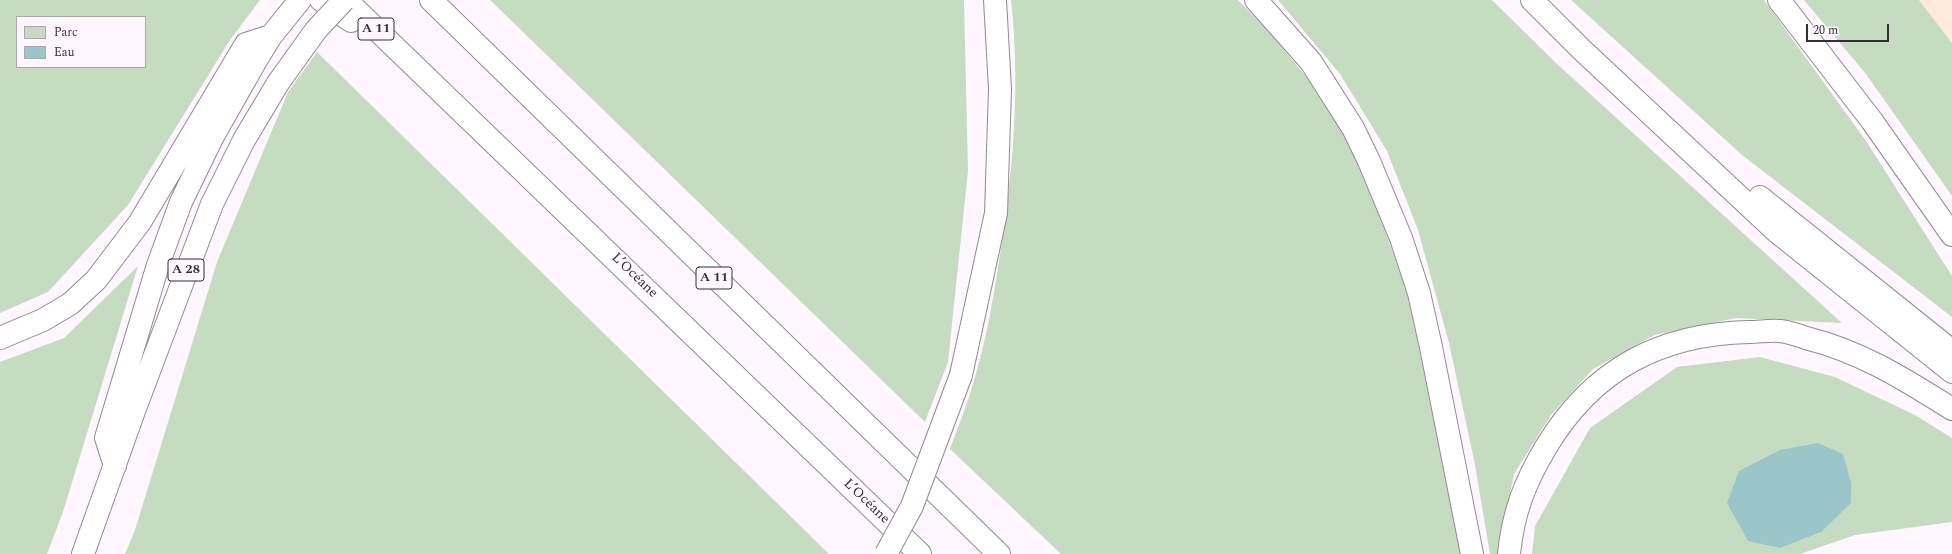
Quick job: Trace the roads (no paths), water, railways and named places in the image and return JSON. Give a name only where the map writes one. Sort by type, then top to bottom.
[{"type":"highway","points":[[0,338],[28,327],[70,304],[96,280],[140,222],[250,53],[271,36],[300,0]]},
{"type":"highway","points":[[321,0],[406,59]]},
{"type":"highway","name":"L’Océane","points":[[345,0],[920,554]]},
{"type":"highway","name":"A 28","points":[[83,554],[136,404],[212,204],[244,140],[278,83],[316,30],[345,0]]},
{"type":"highway","name":"A 11","points":[[431,0],[999,554]]},
{"type":"highway","points":[[886,554],[912,506],[961,375],[996,213],[1000,89],[995,0]]},
{"type":"highway","points":[[1256,0],[1311,62],[1353,128],[1369,161],[1401,238],[1419,294],[1431,347],[1472,554]]},
{"type":"highway","points":[[1532,0],[1582,50],[1777,232],[1952,372]]},
{"type":"highway","points":[[1779,0],[1872,121],[1952,235]]},
{"type":"highway","points":[[1582,50],[1818,246],[1952,351]]},
{"type":"highway","points":[[115,466],[106,438],[158,265],[181,202],[250,53]]},
{"type":"highway","points":[[1509,554],[1511,536],[1518,504],[1530,473],[1563,420],[1580,399],[1600,382],[1645,354],[1669,345],[1704,335],[1780,331],[1833,344],[1891,371],[1952,409]]},
{"type":"water","points":[[1818,443],[1843,454],[1851,483],[1851,503],[1821,532],[1780,548],[1748,541],[1727,503],[1739,471],[1780,450]]}]
